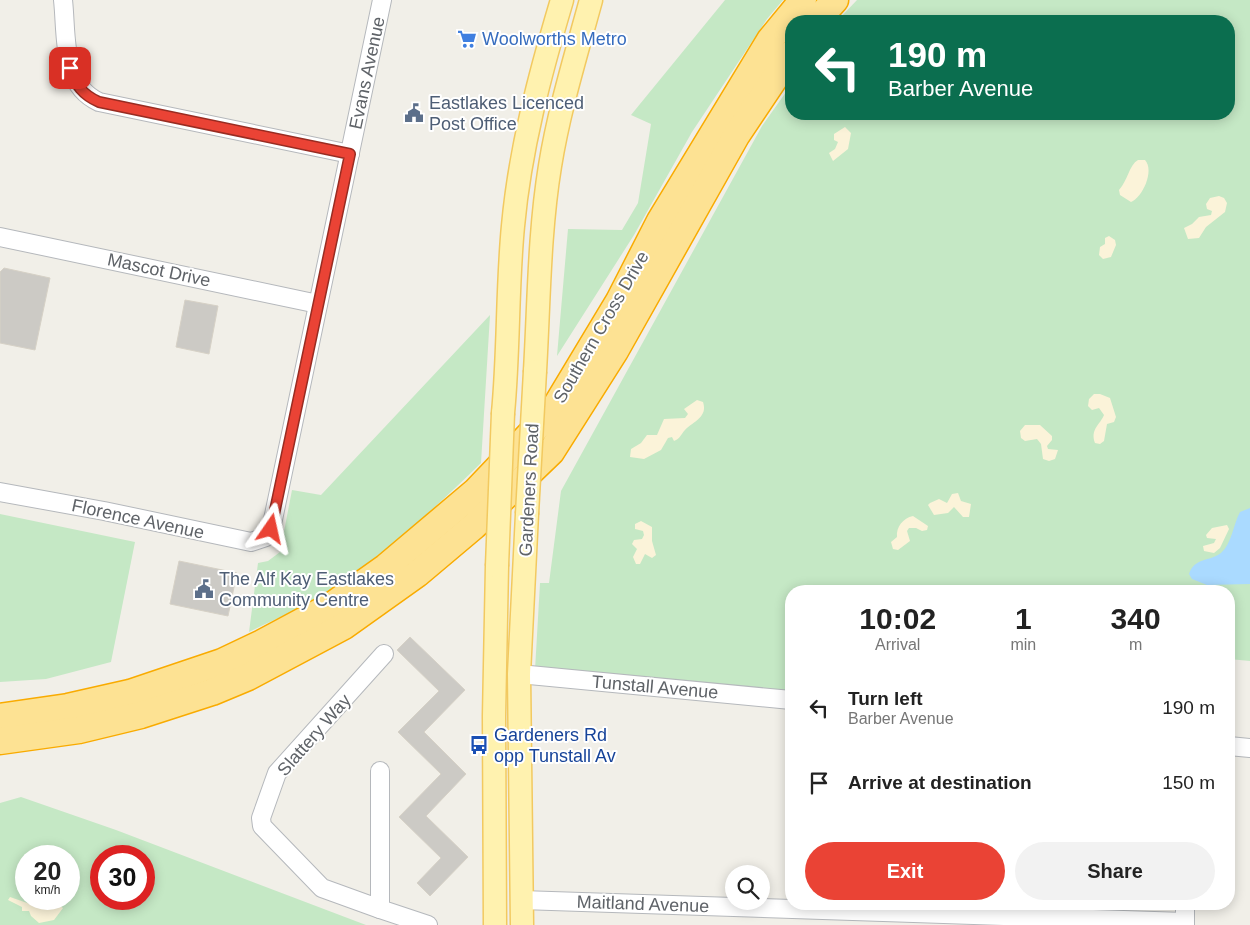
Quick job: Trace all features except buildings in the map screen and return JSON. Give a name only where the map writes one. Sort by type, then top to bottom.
[{"type":"highway","name":"Southern Cross Drive","points":[[791,15],[803,0]]},
{"type":"highway","points":[[821,15],[835,0]]},
{"type":"highway","name":"Southern Cross Drive","points":[[0,717],[68,708],[130,693],[222,662],[331,606],[386,567],[476,491],[554,409],[619,301],[660,221],[770,40],[785,22]]},
{"type":"highway","name":"Southern Cross Drive","points":[[0,741],[79,730],[141,715],[212,692],[248,677],[344,626],[418,574],[474,526],[555,446],[615,351],[736,136],[785,63]]},
{"type":"main road","name":"Gardeners Road","points":[[495,925],[494,716],[497,566],[513,226],[522,158],[534,99],[562,0]]},
{"type":"main road","name":"Gardeners Road","points":[[522,925],[519,674],[545,202],[567,85],[591,0]]},
{"type":"street","points":[[63,0],[70,68],[78,86],[88,98],[99,102],[350,154]]},
{"type":"street","name":"Evans Avenue","points":[[271,529],[382,0]]},
{"type":"street","name":"Mascot Drive","points":[[0,237],[318,304]]},
{"type":"street","name":"Florence Avenue","points":[[0,492],[104,510],[251,542],[266,538],[271,529]]},
{"type":"street","name":"Slattery Way","points":[[384,654],[278,773],[261,818],[262,826],[322,888],[428,925]]},
{"type":"street","name":"Tunstall Avenue","points":[[519,674],[785,699]]},
{"type":"street","points":[[1235,747],[1250,748]]},
{"type":"street","points":[[380,771],[380,909]]},
{"type":"street","name":"Maitland Avenue","points":[[521,900],[785,910]]},
{"type":"street","name":"Maitland Avenue","points":[[798,910],[1185,924]]},
{"type":"street","points":[[1185,910],[1185,924]]},
{"type":"green space","points":[[725,0],[783,0],[767,19],[692,132],[634,235],[557,356],[568,229],[622,230],[638,203],[651,124],[631,115]]},
{"type":"green space","points":[[857,0],[1250,0],[1250,661],[1235,660],[1235,585],[785,585],[785,691],[535,670],[540,583],[549,583],[561,491],[762,126],[785,93],[785,120],[1235,120],[1235,15],[843,15]]},
{"type":"green space","points":[[490,315],[481,463],[407,531],[348,578],[308,603],[249,632],[258,563],[268,561],[280,552],[292,490],[321,495]]},
{"type":"green space","points":[[0,514],[135,542],[111,662],[46,679],[0,682]]},
{"type":"green space","points":[[21,797],[116,830],[366,925],[0,925],[0,803]]},
{"type":"sand","points":[[845,127],[851,133],[848,149],[833,161],[829,153],[835,149],[838,142],[834,140],[834,134]]},
{"type":"sand","points":[[1138,160],[1145,160],[1148,165],[1148,177],[1143,190],[1131,202],[1120,195],[1119,190],[1132,165]]},
{"type":"sand","points":[[1219,196],[1224,198],[1227,203],[1225,212],[1206,227],[1199,238],[1188,239],[1184,228],[1192,224],[1199,217],[1211,215],[1212,211],[1207,209],[1206,204],[1210,198]]},
{"type":"sand","points":[[1109,236],[1115,240],[1116,245],[1111,257],[1103,259],[1099,255],[1100,247],[1105,244],[1105,238]]},
{"type":"sand","points":[[1094,394],[1110,398],[1116,417],[1114,422],[1107,424],[1104,441],[1100,444],[1095,443],[1094,434],[1104,415],[1099,408],[1092,410],[1088,406],[1089,399]]},
{"type":"sand","points":[[697,400],[703,402],[704,411],[678,439],[674,441],[672,437],[668,438],[661,450],[644,459],[630,457],[631,449],[641,443],[647,435],[657,435],[664,419],[685,418],[688,414],[684,409]]},
{"type":"sand","points":[[1025,425],[1040,425],[1052,436],[1052,440],[1047,446],[1048,449],[1058,450],[1055,459],[1049,461],[1043,459],[1041,444],[1037,439],[1025,441],[1021,438],[1020,431]]},
{"type":"sand","points":[[958,493],[961,501],[971,504],[969,517],[963,517],[954,507],[948,513],[934,515],[928,505],[930,503],[939,499],[947,503],[952,494]]},
{"type":"sand","points":[[913,516],[928,526],[927,530],[922,531],[916,528],[909,528],[907,531],[910,541],[898,550],[893,549],[891,542],[897,537],[899,526],[903,521]]},
{"type":"sand","points":[[641,521],[652,527],[652,541],[656,555],[652,558],[645,554],[640,564],[636,564],[633,557],[637,549],[632,544],[634,540],[642,539],[644,535],[643,531],[635,529],[635,524]]},
{"type":"sand","points":[[1227,525],[1229,529],[1220,548],[1214,553],[1204,551],[1203,546],[1214,543],[1216,539],[1207,538],[1206,535],[1212,528]]},
{"type":"sand","points":[[10,897],[15,899],[15,904],[8,900]]},
{"type":"sand","points":[[62,910],[54,920],[39,923],[31,916],[29,911],[22,911]]},
{"type":"water","points":[[1250,508],[1250,584],[1207,585],[1192,579],[1189,574],[1195,565],[1216,556],[1225,549],[1240,512]]},
{"type":"place","name":"Woolworths Metro","points":[[467,39]]},
{"type":"place","name":"Eastlakes Licenced Post Office","points":[[414,113]]},
{"type":"place","name":"The Alf Kay Eastlakes Community Centre","points":[[204,589]]},
{"type":"place","name":"Gardeners Rd opp Tunstall Av","points":[[479,745]]},
{"type":"route","points":[[70,68],[81,91],[88,98],[99,102],[350,154],[271,529]]}]
